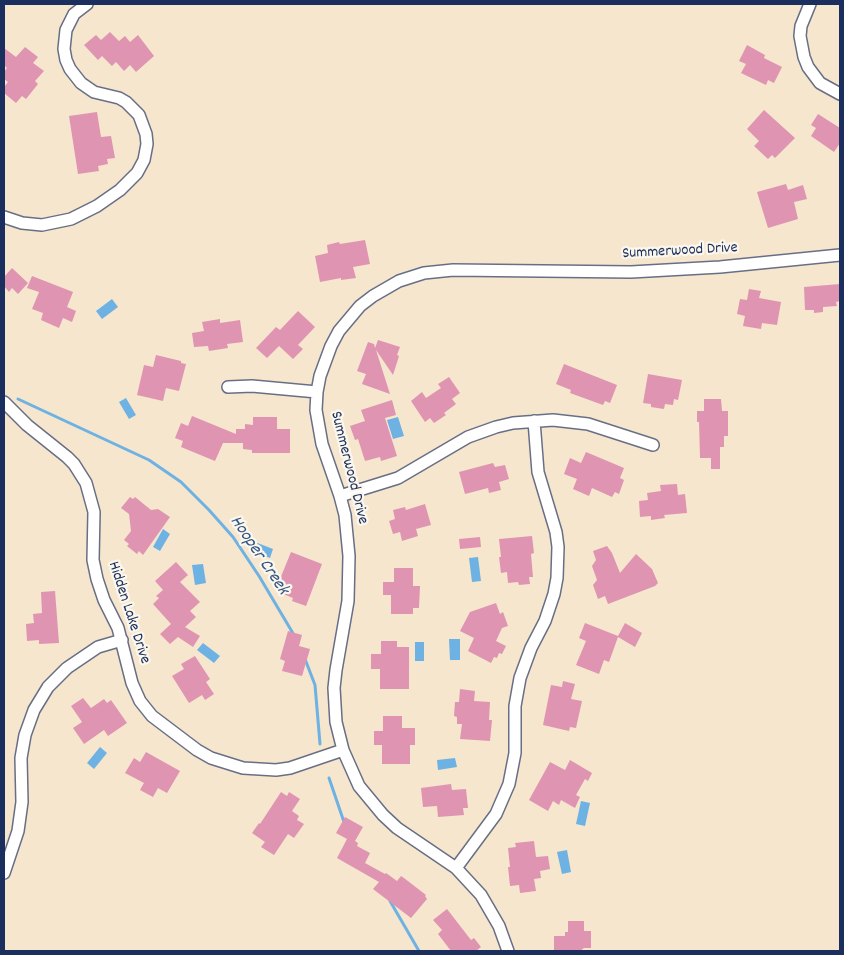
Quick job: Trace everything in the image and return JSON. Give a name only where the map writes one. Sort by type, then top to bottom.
[{"type":"street","points":[[4,217],[22,223],[42,225],[71,219],[97,206],[120,190],[137,173],[144,160],[147,144],[146,134],[139,115],[119,98],[94,92],[81,83],[70,69],[66,60],[64,49],[66,30],[74,14],[87,4]]},
{"type":"street","points":[[810,4],[801,26],[800,36],[804,57],[808,67],[820,82],[840,94]]},
{"type":"street","name":"Summerwood Drive","points":[[508,951],[499,926],[481,896],[456,868],[396,828],[382,816],[359,786],[343,750],[336,722],[334,688],[348,601],[350,578],[348,535],[340,496],[320,436],[316,410],[317,392],[330,346],[360,306],[385,288],[399,281],[424,273],[453,270],[631,272],[730,266],[840,256]]},
{"type":"street","points":[[228,387],[252,386],[317,392]]},
{"type":"street","name":"Hidden Lake Drive","points":[[4,402],[27,425],[67,457],[74,464],[86,483],[94,512],[94,560],[97,579],[122,640],[132,683],[140,701],[147,709],[167,728],[211,758],[243,768],[276,770],[304,764],[343,750]]},
{"type":"street","points":[[340,496],[398,478],[457,442],[480,432],[513,423],[553,420],[588,424],[653,445]]},
{"type":"street","points":[[456,868],[496,814],[509,784],[515,753],[515,706],[520,678],[531,648],[545,621],[557,578],[558,547],[556,532],[538,472],[534,421]]},
{"type":"street","points":[[4,873],[18,831],[22,802],[21,758],[25,735],[34,710],[48,687],[67,668],[98,647],[122,640]]},
{"type":"water","points":[[112,299],[118,307],[102,319],[96,311]]},
{"type":"water","points":[[126,398],[136,415],[129,419],[119,402]]},
{"type":"water","points":[[398,417],[404,436],[393,439],[387,420]]},
{"type":"water","points":[[163,529],[170,534],[160,551],[153,547]]},
{"type":"water","points":[[255,542],[273,549],[270,558],[252,551]]},
{"type":"water","points":[[478,557],[481,581],[472,582],[469,558]]},
{"type":"water","points":[[203,564],[206,583],[195,585],[192,565]]},
{"type":"water","points":[[449,639],[460,639],[460,660],[450,660]]},
{"type":"water","points":[[415,642],[424,642],[424,661],[415,661]]},
{"type":"water","points":[[203,643],[220,656],[214,663],[197,650]]},
{"type":"water","points":[[100,747],[107,753],[94,769],[87,763]]},
{"type":"water","points":[[455,758],[457,767],[438,770],[437,760]]},
{"type":"water","points":[[581,801],[590,803],[585,826],[576,824]]},
{"type":"water","points":[[567,850],[571,872],[562,874],[557,852]]},
{"type":"building","points":[[110,32],[119,41],[125,36],[130,42],[138,35],[154,56],[136,72],[130,65],[124,71],[116,62],[112,66],[102,56],[98,60],[84,45],[96,35],[101,40]]},
{"type":"building","points":[[747,45],[765,55],[764,58],[782,67],[774,83],[768,80],[766,85],[741,73],[746,64],[739,61]]},
{"type":"building","points":[[25,47],[38,57],[33,63],[44,71],[35,81],[38,84],[26,99],[22,96],[16,103],[4,93],[4,87],[8,82],[4,79],[4,72],[7,68],[4,65],[4,48],[16,57]]},
{"type":"building","points":[[764,110],[795,138],[775,158],[772,155],[768,159],[754,146],[759,141],[747,129]]},
{"type":"building","points":[[97,112],[101,137],[111,136],[115,158],[107,159],[108,164],[98,166],[99,171],[78,174],[69,116]]},
{"type":"building","points":[[818,114],[840,128],[840,143],[834,152],[811,136],[816,128],[811,125]]},
{"type":"building","points":[[786,184],[788,190],[803,185],[807,199],[794,202],[798,219],[768,228],[757,192]]},
{"type":"building","points":[[365,240],[370,264],[353,267],[356,278],[341,280],[341,278],[320,282],[315,256],[328,253],[327,245]]},
{"type":"building","points":[[12,268],[28,283],[18,294],[12,288],[9,292],[4,286],[4,277]]},
{"type":"building","points":[[32,276],[73,292],[67,307],[76,311],[72,322],[63,318],[59,328],[41,320],[43,313],[32,309],[39,292],[27,288]]},
{"type":"building","points":[[840,284],[840,301],[836,302],[837,306],[823,307],[823,312],[814,313],[814,310],[805,310],[804,287]]},
{"type":"building","points":[[749,289],[761,291],[759,298],[781,302],[777,325],[762,323],[761,329],[743,326],[745,316],[737,314],[740,299],[747,300]]},
{"type":"building","points":[[298,311],[315,327],[298,345],[303,349],[293,359],[279,346],[267,358],[256,348],[276,327],[280,330]]},
{"type":"building","points":[[220,319],[220,323],[240,320],[243,342],[227,344],[228,348],[209,351],[208,346],[194,347],[192,333],[204,331],[202,322]]},
{"type":"building","points":[[378,340],[400,347],[393,375],[376,350],[390,394],[362,384],[366,374],[357,371],[368,342],[374,344],[375,348]]},
{"type":"building","points":[[156,355],[186,364],[179,391],[166,388],[163,401],[137,395],[144,365],[153,367]]},
{"type":"building","points":[[564,364],[617,385],[610,403],[605,401],[603,405],[570,393],[571,390],[556,384]]},
{"type":"building","points":[[648,374],[682,380],[678,400],[674,399],[673,405],[665,404],[664,409],[651,407],[651,404],[643,403]]},
{"type":"building","points":[[449,377],[460,393],[452,399],[456,404],[444,413],[446,415],[434,423],[430,418],[425,422],[411,401],[422,392],[426,398],[441,388],[438,384]]},
{"type":"building","points":[[704,399],[721,399],[722,411],[728,411],[728,436],[724,436],[724,447],[720,447],[720,469],[711,469],[711,458],[700,458],[697,411],[704,411]]},
{"type":"building","points":[[392,400],[396,415],[385,418],[397,456],[381,461],[380,457],[365,461],[358,439],[355,440],[350,426],[365,421],[361,410]]},
{"type":"building","points":[[192,416],[236,434],[236,429],[245,429],[245,424],[253,425],[253,417],[277,417],[277,429],[290,429],[290,453],[252,453],[252,450],[243,449],[243,443],[223,443],[215,461],[181,447],[183,441],[175,438],[181,423],[188,426]]},
{"type":"building","points":[[586,452],[624,468],[620,478],[624,480],[619,494],[615,492],[612,497],[592,488],[589,496],[573,489],[577,479],[564,474],[570,458],[581,463]]},
{"type":"building","points":[[493,463],[495,467],[505,465],[509,479],[499,482],[501,490],[489,493],[488,488],[465,494],[459,472]]},
{"type":"building","points":[[677,484],[678,495],[685,494],[687,513],[664,515],[665,518],[651,520],[651,516],[640,517],[639,501],[648,500],[647,493],[661,491],[660,485]]},
{"type":"building","points":[[130,497],[133,499],[135,497],[151,510],[158,509],[170,517],[143,555],[139,551],[137,554],[127,546],[129,544],[124,540],[131,531],[129,514],[121,508]]},
{"type":"building","points":[[425,504],[431,525],[416,529],[418,536],[402,541],[400,532],[393,534],[389,521],[395,519],[393,510],[405,507],[406,510]]},
{"type":"building","points":[[532,536],[534,553],[531,554],[533,577],[529,577],[530,584],[508,583],[507,572],[501,573],[499,539]]},
{"type":"building","points":[[480,537],[481,547],[460,549],[459,539]]},
{"type":"building","points":[[607,546],[620,573],[636,554],[652,569],[658,583],[655,586],[608,604],[605,596],[598,599],[593,585],[597,580],[592,566],[596,560],[593,551]]},
{"type":"building","points":[[291,552],[322,564],[306,606],[292,601],[293,598],[283,594],[286,587],[278,584]]},
{"type":"building","points":[[176,562],[188,575],[180,582],[200,602],[190,611],[196,617],[185,627],[200,636],[193,647],[178,637],[170,644],[160,634],[171,624],[153,604],[159,598],[156,596],[163,590],[155,581]]},
{"type":"building","points":[[394,568],[413,568],[413,586],[420,586],[419,608],[413,608],[413,614],[391,614],[391,595],[383,595],[383,582],[394,582]]},
{"type":"building","points":[[55,591],[59,643],[39,644],[39,640],[27,641],[26,624],[34,623],[33,614],[42,613],[41,592]]},
{"type":"building","points":[[496,603],[500,614],[503,612],[508,626],[502,628],[496,641],[506,646],[502,654],[499,653],[497,658],[494,657],[491,663],[468,651],[474,638],[460,631],[470,612]]},
{"type":"building","points":[[585,623],[618,636],[625,623],[642,633],[635,647],[618,637],[609,662],[604,660],[599,674],[576,665],[586,641],[579,638]]},
{"type":"building","points":[[288,631],[302,635],[299,646],[310,649],[302,676],[282,671],[285,661],[280,659]]},
{"type":"building","points":[[381,641],[397,641],[397,647],[409,647],[409,689],[380,689],[380,669],[371,669],[371,654],[381,654]]},
{"type":"building","points":[[195,656],[210,679],[206,682],[214,694],[205,700],[202,695],[189,703],[172,676],[184,669],[181,664]]},
{"type":"building","points":[[563,681],[575,684],[571,699],[582,701],[576,728],[570,727],[569,731],[543,725],[551,685],[562,687]]},
{"type":"building","points":[[460,689],[475,691],[474,701],[490,702],[489,720],[492,720],[490,741],[460,739],[462,724],[457,724],[457,717],[454,716],[455,702],[459,702]]},
{"type":"building","points":[[83,698],[91,708],[104,699],[107,703],[111,700],[127,723],[108,736],[104,730],[84,744],[73,728],[82,722],[71,706]]},
{"type":"building","points":[[383,716],[402,716],[402,728],[415,728],[415,745],[410,745],[410,764],[382,764],[382,745],[374,745],[374,731],[383,731]]},
{"type":"building","points":[[146,752],[180,771],[167,793],[158,788],[153,797],[140,790],[144,783],[125,773],[134,758],[140,762]]},
{"type":"building","points":[[570,760],[592,773],[588,781],[585,779],[576,795],[580,797],[575,808],[561,800],[559,805],[553,801],[548,811],[529,800],[550,762],[565,770]]},
{"type":"building","points":[[451,784],[452,790],[466,789],[468,808],[463,808],[464,815],[438,817],[437,806],[423,807],[421,788]]},
{"type":"building","points":[[281,792],[287,796],[289,792],[300,799],[292,811],[299,816],[297,820],[304,824],[294,838],[288,834],[274,855],[261,847],[265,842],[252,833]]},
{"type":"building","points":[[345,817],[363,827],[355,841],[358,843],[357,846],[370,853],[365,863],[386,873],[397,881],[401,876],[426,895],[427,899],[411,918],[373,889],[379,882],[337,858],[347,839],[336,833]]},
{"type":"building","points":[[534,841],[536,857],[548,856],[550,869],[540,871],[541,878],[534,879],[536,891],[520,893],[519,885],[510,886],[508,848],[516,847],[515,843]]},
{"type":"building","points":[[447,909],[471,940],[474,938],[481,947],[476,951],[451,951],[438,934],[442,930],[433,920]]},
{"type":"building","points":[[568,921],[584,921],[584,931],[591,931],[591,948],[584,948],[580,951],[554,951],[554,936],[565,936],[565,932],[568,932]]},
{"type":"waterway","name":"Hooper Creek","points":[[18,399],[149,460],[181,482],[233,537],[294,635]]},
{"type":"waterway","name":"Hooper Creek","points":[[305,659],[315,685],[320,744]]},
{"type":"waterway","name":"Hooper Creek","points":[[329,778],[344,822]]},
{"type":"waterway","name":"Hooper Creek","points":[[390,901],[419,951]]}]
